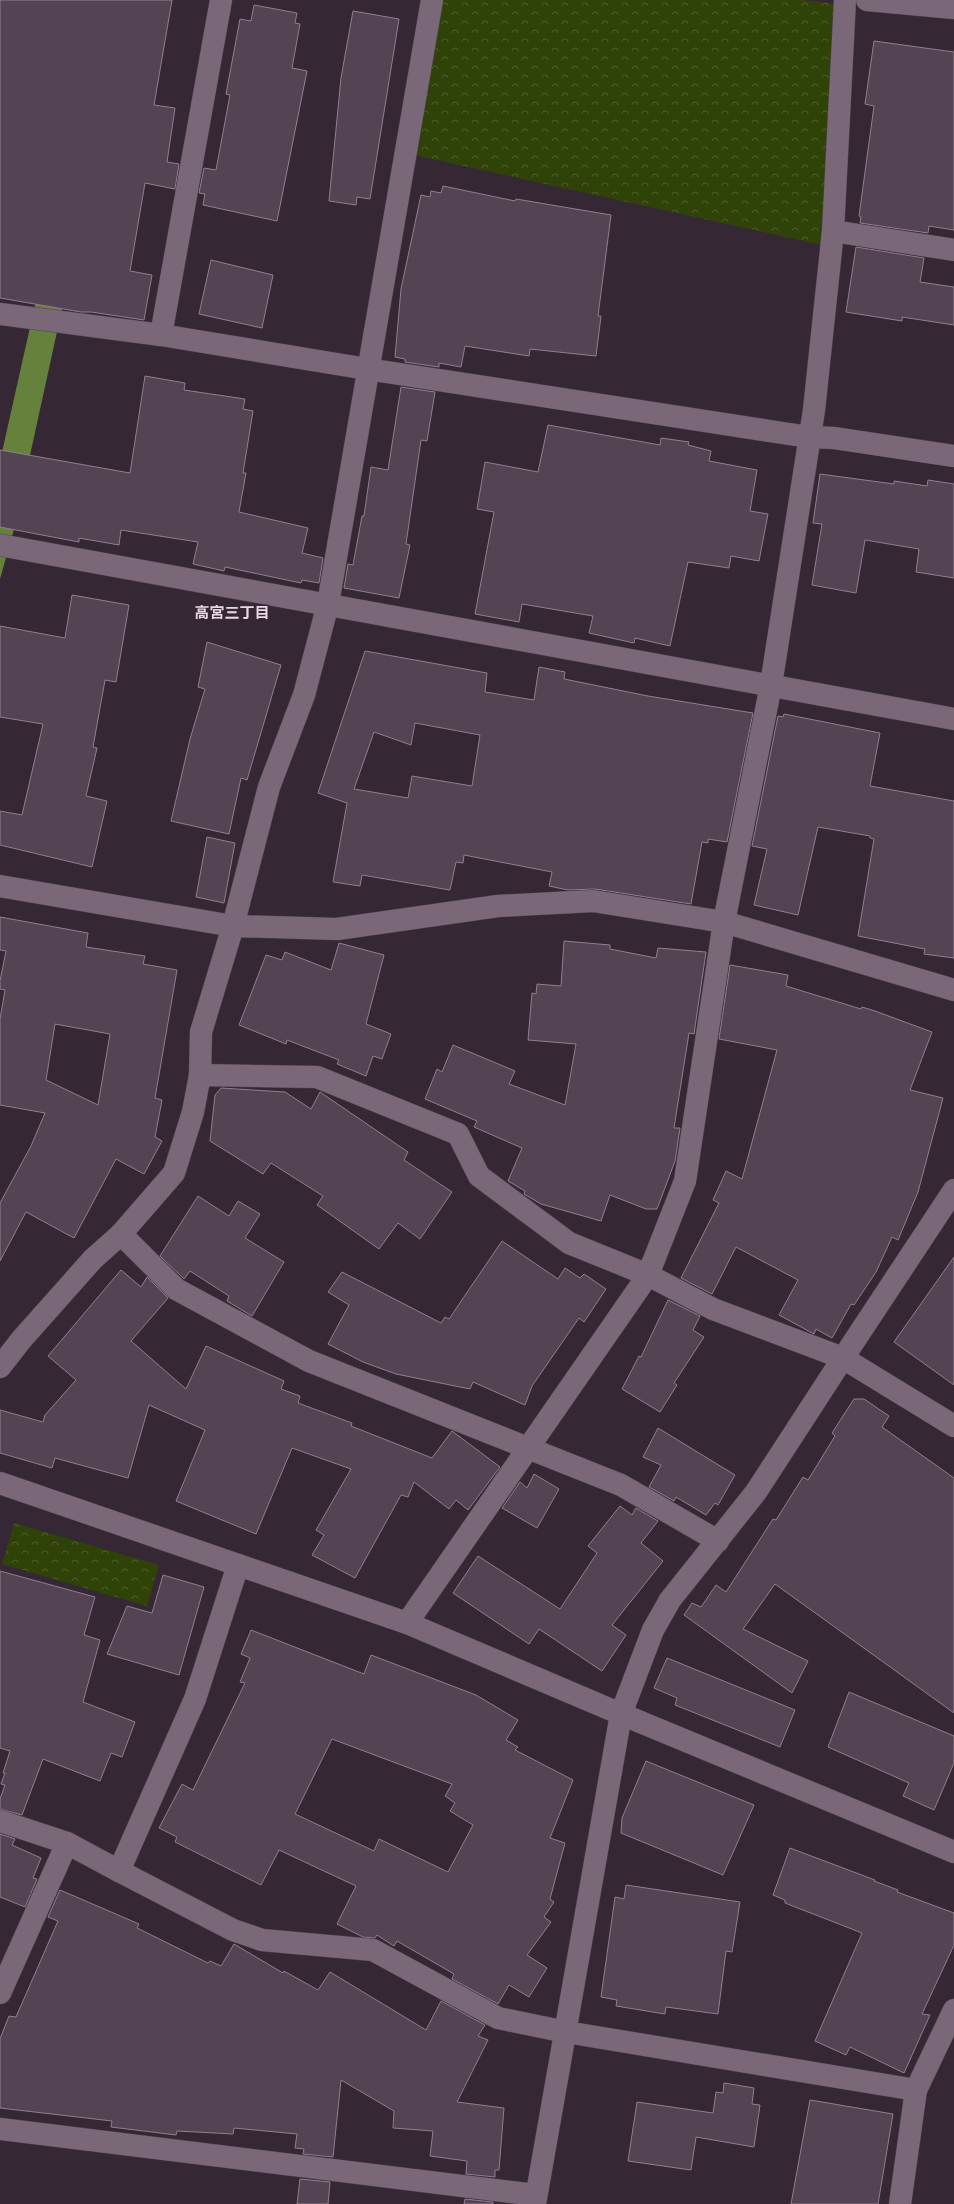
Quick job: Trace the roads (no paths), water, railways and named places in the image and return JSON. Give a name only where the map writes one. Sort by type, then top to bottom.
[{"type":"street","points":[[161,335],[221,0]]},
{"type":"street","points":[[0,1367],[20,1340],[93,1258],[122,1234],[174,1173],[193,1112],[200,1075],[201,1032],[233,926],[269,787],[304,695],[328,604],[367,369],[432,0]]},
{"type":"street","points":[[407,1623],[648,1275],[685,1181],[724,922],[771,685],[808,437],[814,410],[832,231],[845,0]]},
{"type":"street","points":[[867,0],[954,8]]},
{"type":"street","points":[[832,231],[954,250]]},
{"type":"street","points":[[0,314],[59,323],[161,335],[367,369],[808,437],[834,438],[954,456]]},
{"type":"street","points":[[4,546],[954,719]]},
{"type":"street","points":[[0,886],[233,926],[337,929],[498,906],[593,901],[724,922],[954,990]]},
{"type":"street","points":[[200,1075],[317,1077],[458,1134],[479,1176],[569,1243],[648,1275],[713,1309],[843,1358],[954,1426]]},
{"type":"street","points":[[0,2128],[535,2199],[566,2032],[621,1714],[653,1630],[670,1600],[756,1492],[954,1190]]},
{"type":"street","points":[[122,1234],[176,1289],[309,1361],[621,1485],[718,1541]]},
{"type":"street","points":[[0,1483],[407,1623],[621,1714],[954,1852]]},
{"type":"street","points":[[120,1871],[195,1699],[238,1565]]},
{"type":"street","points":[[0,1821],[67,1843],[233,1930],[262,1940],[373,1950],[498,2018],[566,2032],[916,2090]]},
{"type":"street","points":[[0,1994],[67,1843]]},
{"type":"street","points":[[900,2204],[916,2090],[954,2010]]},
{"type":"district","name":"高宮三丁目","points":[[232,613]]}]
